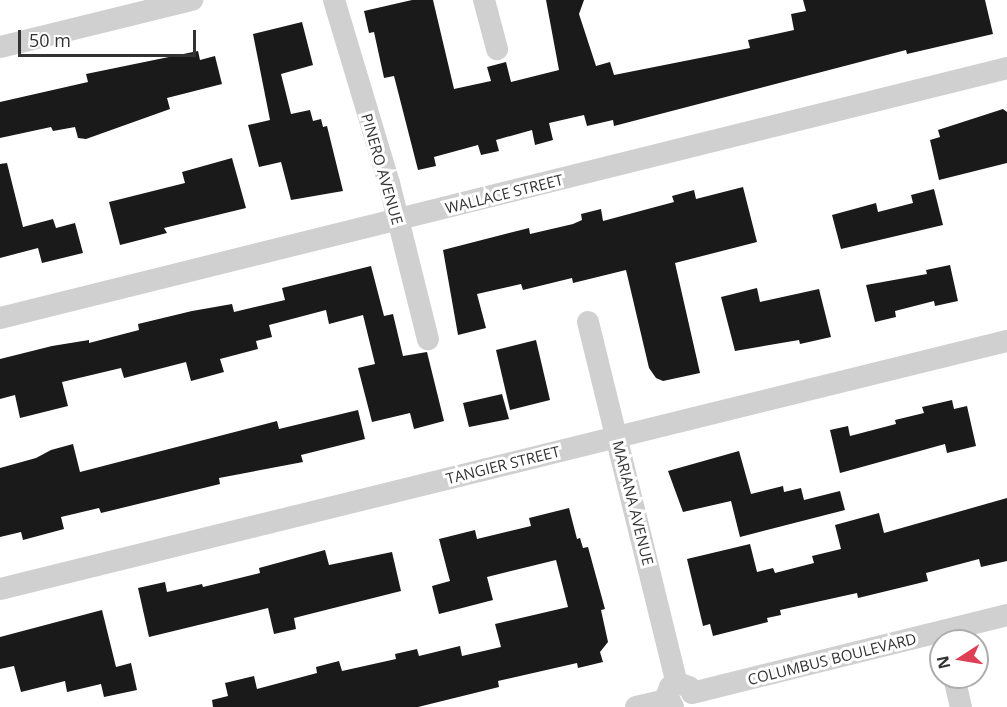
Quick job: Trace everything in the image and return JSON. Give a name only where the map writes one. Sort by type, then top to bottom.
[{"type":"street","points":[[0,47],[192,0]]},
{"type":"street","name":"PINERO AVENUE","points":[[334,0],[428,339]]},
{"type":"street","points":[[484,0],[497,49]]},
{"type":"street","name":"WALLACE STREET","points":[[0,318],[1007,68]]},
{"type":"street","name":"MARIANA AVENUE","points":[[588,322],[679,698]]},
{"type":"street","name":"TANGIER STREET","points":[[0,589],[1007,341]]},
{"type":"street","name":"COLUMBUS BOULEVARD","points":[[964,629],[1007,615]]},
{"type":"street","name":"COLUMBUS BOULEVARD","points":[[636,707],[929,639]]},
{"type":"street","points":[[957,689],[962,707]]},
{"type":"building","points":[[412,0],[433,0],[454,89],[491,81],[487,67],[506,62],[511,82],[559,70],[546,0],[584,0],[579,14],[596,66],[610,62],[614,75],[750,48],[748,40],[794,30],[791,14],[806,11],[803,0],[985,0],[993,34],[907,54],[906,50],[614,126],[613,120],[587,126],[584,115],[549,123],[553,140],[535,145],[532,130],[496,140],[499,151],[481,155],[478,145],[434,157],[436,166],[418,170],[394,76],[384,78],[374,32],[369,33],[364,11]]},
{"type":"building","points":[[302,22],[313,65],[281,74],[291,114],[310,110],[313,121],[321,119],[323,127],[327,126],[343,191],[291,200],[281,162],[259,167],[248,125],[270,120],[253,34]]},
{"type":"building","points":[[198,51],[200,60],[215,56],[222,84],[167,98],[170,109],[86,139],[78,138],[75,127],[53,131],[51,127],[0,138],[0,102],[88,82],[86,74]]},
{"type":"building","points":[[1003,109],[1007,112],[1007,163],[939,180],[930,140],[940,137],[938,130]]},
{"type":"building","points":[[232,158],[246,208],[164,228],[167,233],[120,245],[109,202],[185,183],[182,172]]},
{"type":"building","points":[[7,163],[23,227],[53,219],[56,228],[75,223],[83,253],[42,263],[38,248],[0,258],[0,164]]},
{"type":"building","points":[[743,187],[757,242],[675,263],[700,373],[663,381],[656,378],[649,368],[626,270],[573,283],[572,278],[523,290],[521,284],[477,294],[486,328],[458,335],[443,250],[529,228],[530,234],[573,224],[582,220],[581,214],[601,209],[603,221],[674,202],[672,196],[694,190],[696,199]]},
{"type":"building","points":[[934,189],[943,225],[841,249],[832,215],[876,203],[878,212],[913,203],[911,195]]},
{"type":"building","points":[[950,265],[958,301],[935,306],[934,301],[895,311],[896,317],[875,322],[866,285],[927,274],[926,270]]},
{"type":"building","points":[[371,266],[384,316],[393,314],[403,356],[427,352],[444,421],[414,429],[410,413],[372,422],[358,368],[375,364],[363,315],[329,324],[326,310],[269,325],[272,337],[256,341],[258,349],[220,359],[224,372],[191,381],[186,362],[124,378],[121,368],[62,382],[68,406],[20,418],[15,395],[0,399],[0,359],[52,346],[89,340],[89,343],[139,330],[138,324],[192,311],[232,304],[234,312],[285,300],[282,288]]},
{"type":"building","points":[[757,288],[760,302],[819,289],[831,337],[800,344],[799,340],[735,351],[721,297]]},
{"type":"building","points":[[536,340],[550,400],[510,410],[496,350]]},
{"type":"building","points":[[502,394],[509,419],[469,427],[463,403]]},
{"type":"building","points":[[952,400],[954,409],[967,406],[976,446],[947,453],[945,444],[840,473],[830,430],[848,426],[850,436],[896,424],[895,420],[924,413],[922,407]]},
{"type":"building","points":[[358,410],[365,439],[301,455],[303,462],[219,478],[220,484],[101,513],[99,508],[61,517],[64,529],[23,540],[21,532],[0,537],[0,468],[73,444],[80,472],[277,421],[279,429]]},
{"type":"building","points":[[739,451],[751,494],[783,486],[784,492],[801,488],[804,500],[840,491],[845,510],[740,537],[731,501],[683,512],[668,471]]},
{"type":"building","points":[[1007,498],[1007,561],[981,567],[979,559],[926,573],[928,581],[858,598],[857,593],[780,610],[781,615],[767,618],[768,622],[713,636],[710,624],[703,626],[687,559],[750,544],[757,572],[773,568],[775,573],[814,563],[812,556],[841,549],[835,525],[879,513],[884,533]]},
{"type":"building","points":[[569,508],[577,539],[580,538],[583,548],[588,547],[605,609],[601,610],[608,642],[600,652],[603,662],[578,668],[577,663],[498,681],[499,687],[418,707],[213,707],[212,700],[228,696],[225,683],[254,676],[257,689],[317,673],[316,667],[339,661],[342,671],[396,659],[395,654],[417,649],[419,656],[460,646],[462,656],[501,647],[495,624],[568,607],[556,560],[487,577],[493,600],[439,614],[432,586],[450,581],[439,539],[475,530],[477,539],[531,526],[529,518]]},
{"type":"building","points":[[325,550],[329,565],[392,552],[401,591],[294,618],[296,629],[274,634],[268,608],[149,637],[138,588],[165,582],[167,592],[202,584],[203,587],[260,573],[259,568]]},
{"type":"building","points":[[102,610],[116,667],[131,663],[137,690],[104,697],[101,684],[67,692],[65,681],[21,692],[14,666],[0,669],[0,637]]}]
